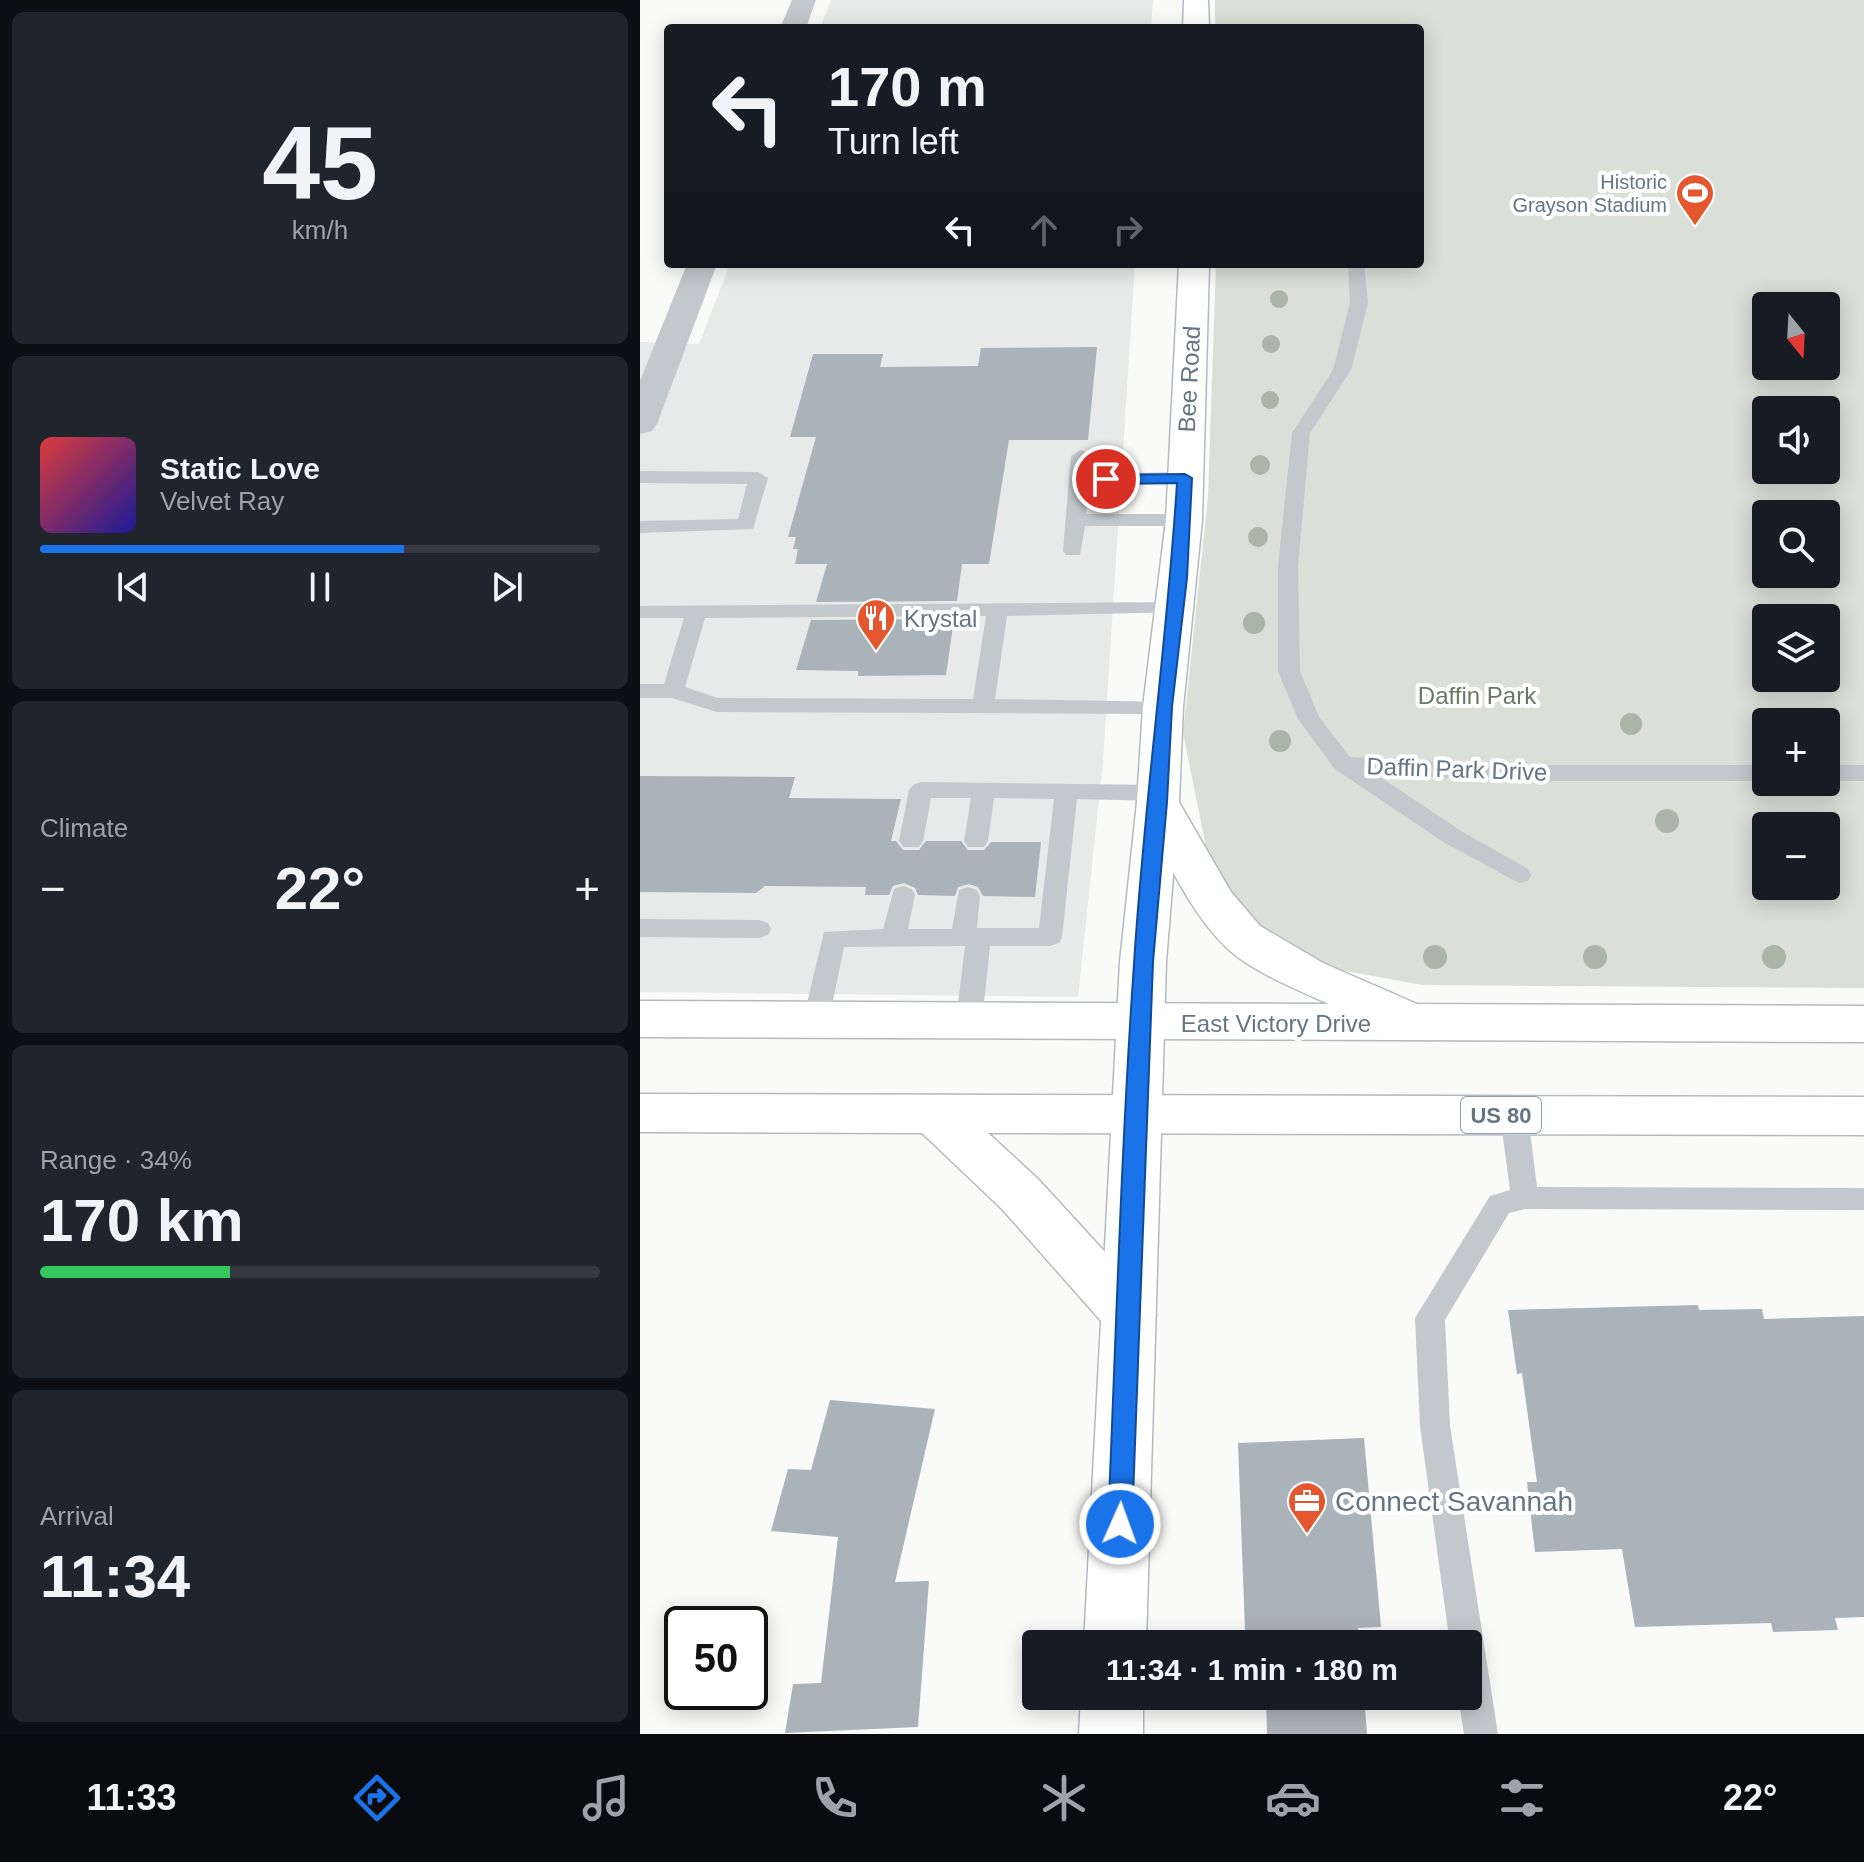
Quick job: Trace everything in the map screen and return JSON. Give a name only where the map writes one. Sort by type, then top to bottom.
[{"type":"main road","points":[[1196,0],[1196,24]]},
{"type":"main road","name":"Bee Road","points":[[1116,1630],[1143,962],[1159,797],[1163,707],[1184,520],[1194,268]]},
{"type":"main road","points":[[1159,797],[1215,903],[1244,938],[1307,975],[1415,1023]]},
{"type":"main road","name":"East Victory Drive","points":[[640,1019],[1864,1024]]},
{"type":"main road","name":"US 80","points":[[640,1113],[1864,1116]]},
{"type":"main road","points":[[933,1113],[1020,1194],[1129,1315]]},
{"type":"main road","points":[[1111,1734],[1112,1710]]},
{"type":"street","points":[[795,24],[804,0]]},
{"type":"street","points":[[643,407],[700,268]]},
{"type":"lane","name":"Daffin Park Drive","points":[[1356,268],[1359,302],[1342,370],[1301,433],[1288,566],[1289,671],[1309,719],[1343,764],[1499,773],[1752,773]]},
{"type":"lane","points":[[1073,551],[1081,456]]},
{"type":"lane","points":[[640,477],[758,478],[746,525],[640,527]]},
{"type":"lane","points":[[1079,480],[1185,478]]},
{"type":"lane","points":[[1075,520],[1184,520]]},
{"type":"lane","points":[[640,612],[1176,608]]},
{"type":"lane","points":[[983,706],[998,609]]},
{"type":"lane","points":[[673,691],[696,612]]},
{"type":"lane","points":[[640,691],[673,691],[717,705],[1163,707]]},
{"type":"lane","points":[[1343,764],[1453,837],[1519,875]]},
{"type":"lane","points":[[1840,773],[1864,773]]},
{"type":"lane","points":[[911,841],[921,790],[1066,791],[1159,797]]},
{"type":"lane","points":[[976,841],[984,791]]},
{"type":"lane","points":[[816,1020],[833,938],[1050,937],[1066,791]]},
{"type":"lane","points":[[894,937],[903,895]]},
{"type":"lane","points":[[968,896],[969,1021]]},
{"type":"lane","points":[[640,928],[759,929]]},
{"type":"lane","points":[[1514,1115],[1525,1198]]},
{"type":"lane","points":[[1466,1630],[1435,1426],[1430,1318],[1500,1204],[1525,1198],[1864,1199]]},
{"type":"lane","points":[[1477,1710],[1481,1734]]},
{"type":"shaded area","points":[[831,0],[1153,0],[1151,24],[822,24]]},
{"type":"shaded area","points":[[728,268],[1135,268],[1103,762],[1078,997],[640,992],[640,342],[699,344]]},
{"type":"green space","name":"Daffin Park","points":[[1215,0],[1864,0],[1864,988],[1422,985],[1330,968],[1256,928],[1210,867],[1183,733],[1208,497],[1216,268],[1424,268],[1424,24],[1215,24]]},
{"type":"building","points":[[1097,347],[1088,440],[1009,440],[989,564],[962,564],[957,601],[816,602],[827,564],[795,564],[798,549],[793,549],[796,537],[788,537],[816,437],[790,437],[813,354],[883,354],[880,367],[978,366],[981,348]]},
{"type":"building","name":"Krystal","points":[[954,619],[946,675],[858,676],[858,671],[796,670],[811,620]]},
{"type":"building","points":[[640,776],[795,777],[789,798],[901,799],[891,841],[896,841],[903,850],[919,850],[926,841],[961,841],[968,850],[984,850],[991,842],[1041,842],[1035,897],[983,896],[978,887],[969,884],[958,887],[955,896],[918,895],[915,888],[904,883],[893,886],[889,895],[865,895],[866,887],[765,886],[756,893],[640,892]]},
{"type":"building","points":[[1698,1305],[1699,1310],[1762,1309],[1764,1319],[1864,1316],[1864,1617],[1835,1618],[1838,1630],[1773,1632],[1771,1623],[1635,1627],[1622,1549],[1535,1552],[1527,1482],[1537,1482],[1522,1373],[1517,1374],[1508,1310]]},
{"type":"building","points":[[830,1400],[935,1409],[895,1582],[929,1581],[918,1727],[785,1733],[793,1684],[821,1683],[838,1537],[771,1531],[788,1469],[811,1470]]},
{"type":"building","name":"Connect Savannah","points":[[1364,1438],[1381,1627],[1358,1630],[1245,1630],[1238,1443]]},
{"type":"building","points":[[1266,1710],[1365,1710],[1367,1734],[1267,1734]]},
{"type":"place","name":"Historic Grayson Stadium","points":[[1695,227]]},
{"type":"place","name":"Krystal","points":[[876,652]]},
{"type":"place","name":"Connect Savannah","points":[[1307,1535]]},
{"type":"route","points":[[1106,479],[1185,478],[1179,578],[1163,707],[1158,802],[1143,962],[1120,1524]]}]
